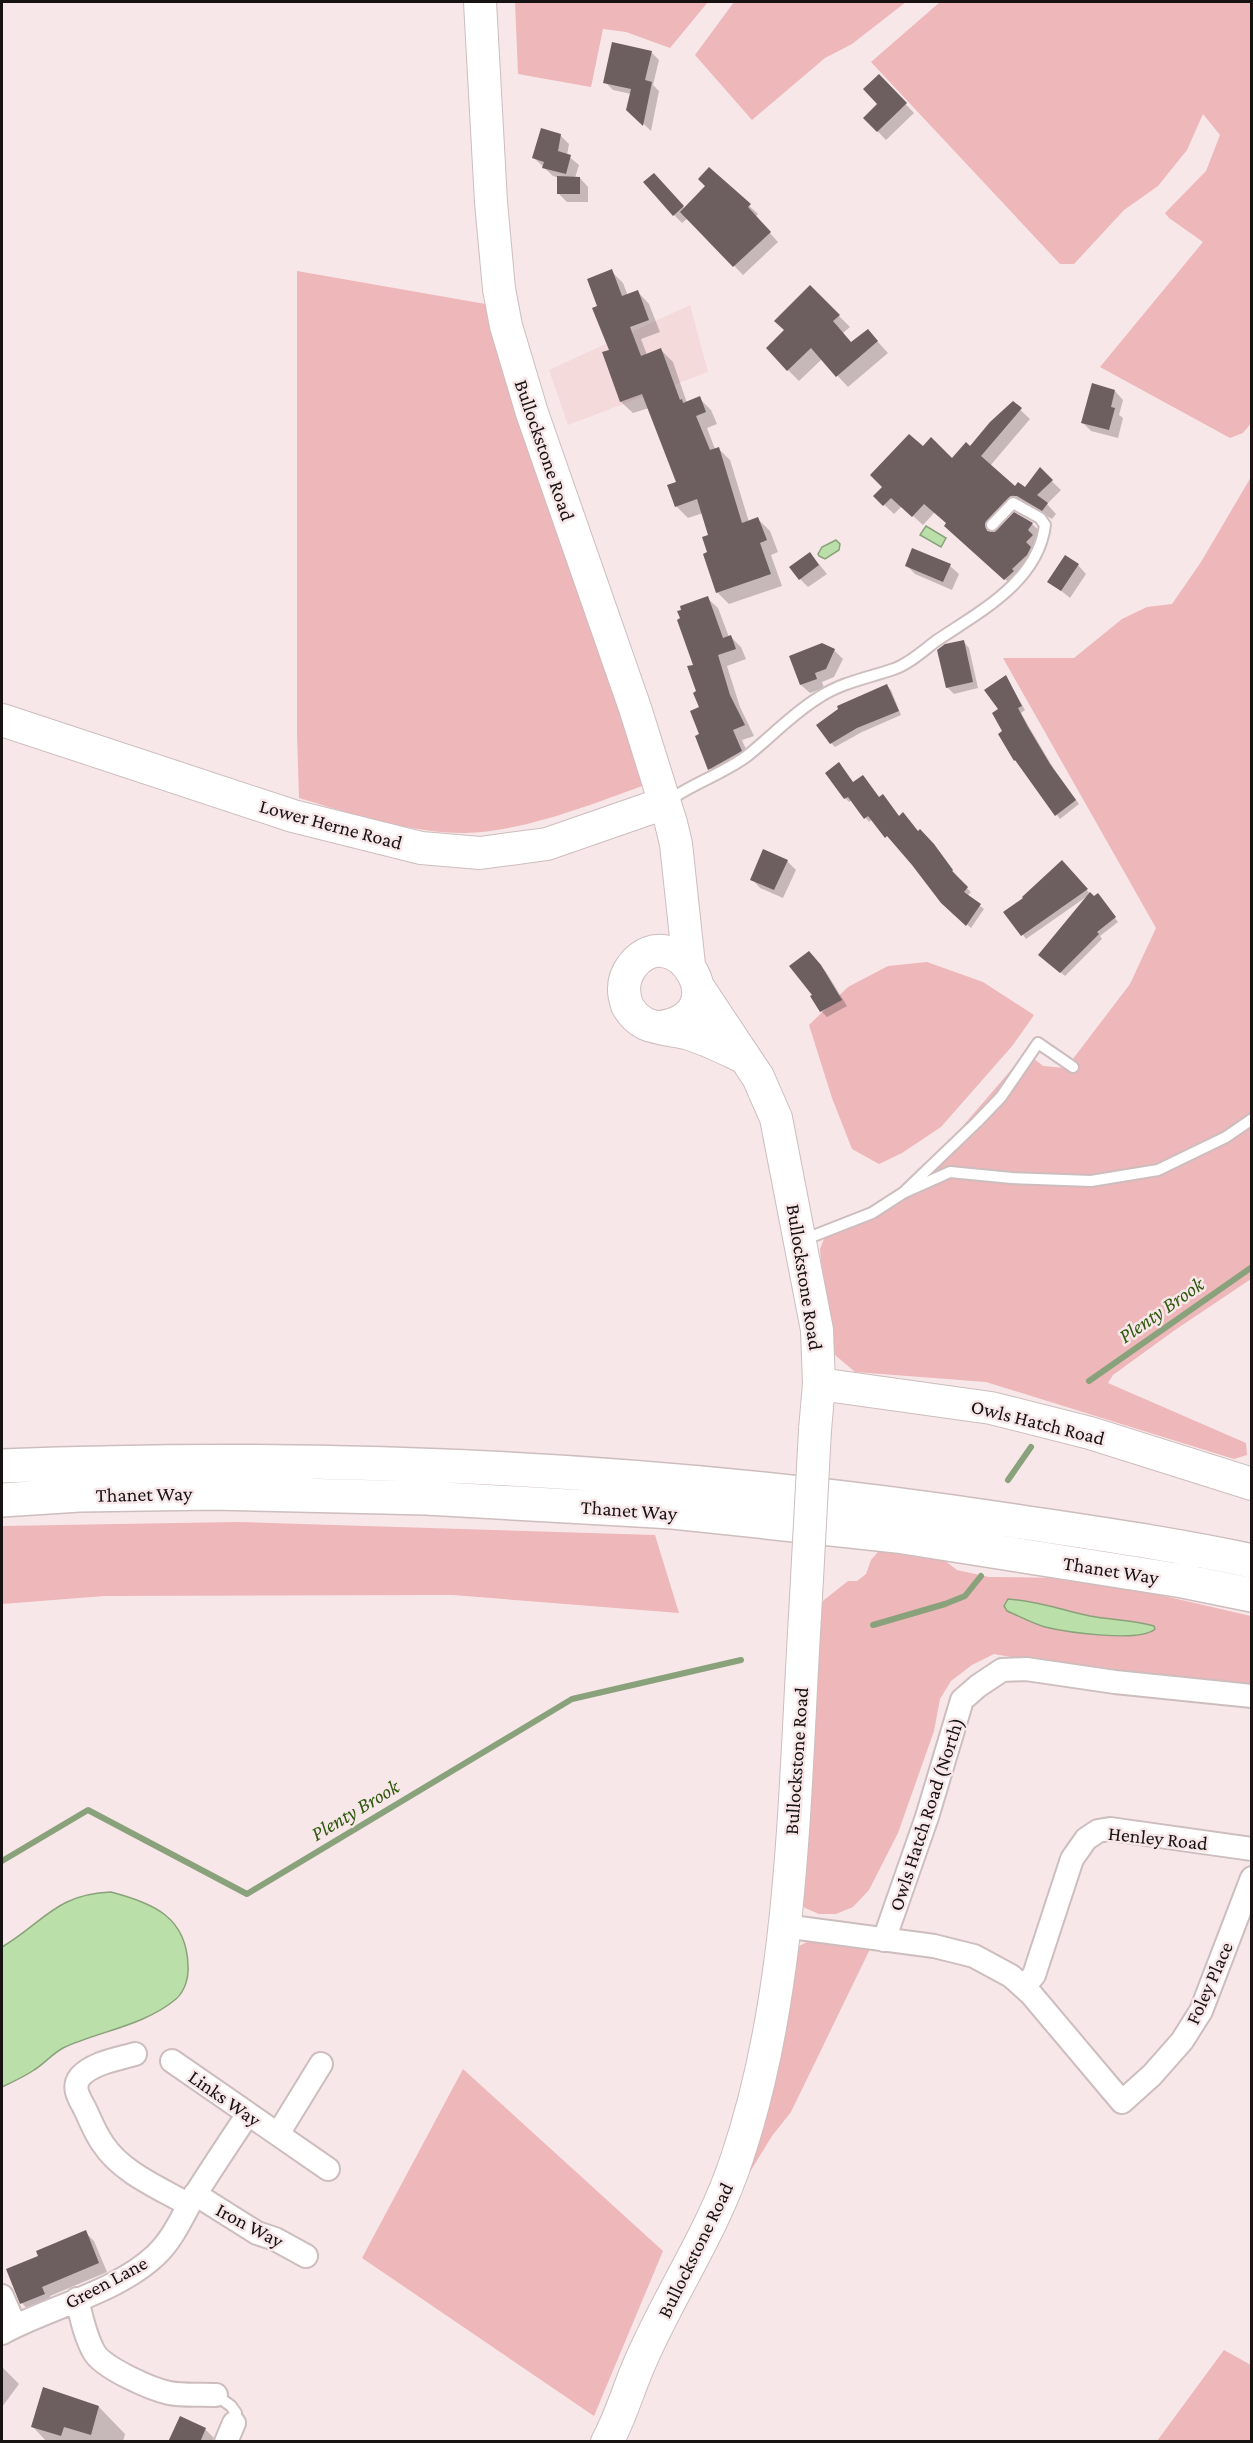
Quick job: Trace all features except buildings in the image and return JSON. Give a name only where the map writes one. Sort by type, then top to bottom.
[{"type":"highway","name":"Thanet Way","points":[[2,1466],[210,1461],[414,1464],[676,1480],[899,1503],[1191,1548],[1251,1561]]},
{"type":"highway","name":"Thanet Way","points":[[2,1500],[213,1493],[426,1498],[674,1512],[897,1536],[1183,1581],[1251,1595]]},
{"type":"street","name":"Bullockstone Road","points":[[480,2],[491,202],[499,289],[506,326],[532,413],[635,708],[676,844],[678,885],[697,999],[692,1010],[683,1020],[660,1027]]},
{"type":"street","name":"Lower Herne Road","points":[[2,720],[293,816],[421,848],[480,852],[547,844],[665,803]]},
{"type":"street","name":"Bullockstone Road","points":[[678,885],[660,929],[644,956],[634,963],[627,973],[624,997],[629,1009],[647,1024],[713,1043],[746,1059]]},
{"type":"street","points":[[644,956],[656,952],[679,957],[694,976]]},
{"type":"street","name":"Bullockstone Road","points":[[607,2442],[616,2426],[642,2358],[714,2218],[737,2158],[757,2091],[771,2022],[784,1926],[819,1384],[818,1330],[776,1119],[768,1097],[694,976]]},
{"type":"street","name":"Owls Hatch Road","points":[[819,1384],[991,1408],[1090,1432],[1251,1484]]},
{"type":"street","name":"Owls Hatch Road (North)","points":[[884,1940],[927,1817],[962,1700],[978,1686],[1002,1671],[1026,1669],[1115,1682],[1251,1696]]},
{"type":"street","name":"Henley Road","points":[[1024,1987],[1034,1975],[1072,1859],[1086,1839],[1098,1831],[1110,1829],[1251,1849]]},
{"type":"street","name":"Foley Place","points":[[1024,1987],[1122,2102],[1152,2075],[1182,2041],[1202,2011],[1251,1878]]},
{"type":"street","points":[[784,1926],[934,1946],[974,1956],[1011,1976],[1024,1987]]},
{"type":"street","name":"Iron Way","points":[[135,2054],[92,2068],[81,2076],[76,2084],[77,2095],[102,2144],[115,2159],[144,2179],[257,2233],[275,2239],[306,2256]]},
{"type":"street","name":"Links Way","points":[[172,2061],[328,2169]]},
{"type":"street","name":"Links Way","points":[[278,2134],[321,2064]]},
{"type":"street","name":"Green Lane","points":[[8,2330],[107,2286],[140,2268],[155,2255],[173,2235],[192,2200],[248,2114]]},
{"type":"street","points":[[2,2296],[8,2330]]},
{"type":"street","points":[[76,2299],[94,2354],[110,2366],[148,2387],[171,2394],[216,2395]]},
{"type":"lane","points":[[665,803],[728,769],[816,698],[842,685],[897,669],[990,605],[1019,579],[1033,562],[1044,535],[1045,525],[1040,518],[1013,503],[992,525]]},
{"type":"lane","points":[[903,1193],[970,1130],[1001,1097],[1038,1043],[1073,1067]]},
{"type":"lane","points":[[801,1241],[872,1213],[903,1193],[950,1172],[1012,1178],[1091,1181],[1158,1170],[1226,1137],[1251,1119]]},
{"type":"lane","points":[[216,2395],[231,2406],[236,2413],[230,2432]]},
{"type":"shaded area","points":[[515,2],[708,2],[670,48],[626,32],[603,29],[591,87],[518,74]]},
{"type":"shaded area","points":[[734,2],[906,2],[852,44],[825,58],[752,120],[695,55]]},
{"type":"shaded area","points":[[940,2],[1251,2],[1252,422],[1243,433],[1230,438],[1100,367],[1203,242],[1165,213],[1206,171],[1220,135],[1203,114],[1187,150],[1158,186],[1124,210],[1074,264],[1060,264],[871,62]]},
{"type":"shaded area","points":[[297,271],[497,306],[650,783],[535,822],[511,828],[465,833],[402,826],[299,798]]},
{"type":"shaded area","points":[[690,305],[708,372],[568,425],[549,370]]},
{"type":"shaded area","points":[[1251,477],[1251,1279],[1113,1375],[1108,1383],[1246,1443],[1247,1455],[1234,1459],[986,1382],[855,1372],[835,1355],[826,1318],[820,1249],[826,1234],[893,1201],[938,1155],[1017,1063],[1028,1054],[1043,1066],[1066,1068],[1130,984],[1156,928],[1003,658],[1074,658],[1122,619],[1147,607],[1172,604],[1201,562]]},
{"type":"shaded area","points":[[926,526],[946,538],[941,547],[920,535]]},
{"type":"shaded area","points":[[836,540],[840,544],[839,550],[825,559],[819,556],[822,547]]},
{"type":"shaded area","points":[[927,962],[983,982],[1034,1015],[1013,1045],[941,1127],[902,1153],[879,1164],[852,1149],[832,1098],[809,1025],[848,987],[888,966]]},
{"type":"shaded area","points":[[237,1522],[655,1535],[679,1613],[453,1595],[104,1596],[2,1604],[2,1526]]},
{"type":"shaded area","points":[[892,1550],[944,1560],[957,1570],[989,1577],[1067,1578],[1147,1592],[1251,1616],[1251,1688],[1087,1670],[994,1654],[972,1665],[951,1681],[940,1699],[934,1731],[898,1833],[869,1890],[853,1907],[836,1914],[819,1914],[805,1908],[795,1897],[818,1608],[824,1600],[848,1581],[857,1581],[866,1574],[871,1560],[878,1552]]},
{"type":"shaded area","points":[[1008,1599],[1090,1616],[1146,1624],[1154,1626],[1155,1629],[1147,1633],[1119,1636],[1055,1629],[1007,1611],[1004,1606]]},
{"type":"shaded area","points":[[111,1892],[154,1907],[174,1924],[186,1949],[188,1966],[188,1975],[182,1992],[176,1999],[150,2016],[63,2048],[30,2073],[2,2087],[2,1947],[63,1904],[92,1894]]},
{"type":"shaded area","points":[[807,1942],[836,1942],[871,1947],[791,2112],[772,2136],[739,2190],[797,1947]]},
{"type":"shaded area","points":[[463,2069],[663,2251],[594,2416],[362,2258]]},
{"type":"shaded area","points":[[1224,2350],[1251,2365],[1251,2441],[1157,2441]]},
{"type":"waterway","name":"Plenty Brook","points":[[1089,1381],[1252,1267]]},
{"type":"waterway","name":"Plenty Brook","points":[[1008,1480],[1031,1447]]},
{"type":"waterway","name":"Plenty Brook","points":[[873,1625],[965,1596],[981,1576]]},
{"type":"waterway","name":"Plenty Brook","points":[[2,1861],[88,1810],[247,1894],[572,1699],[741,1660]]}]
